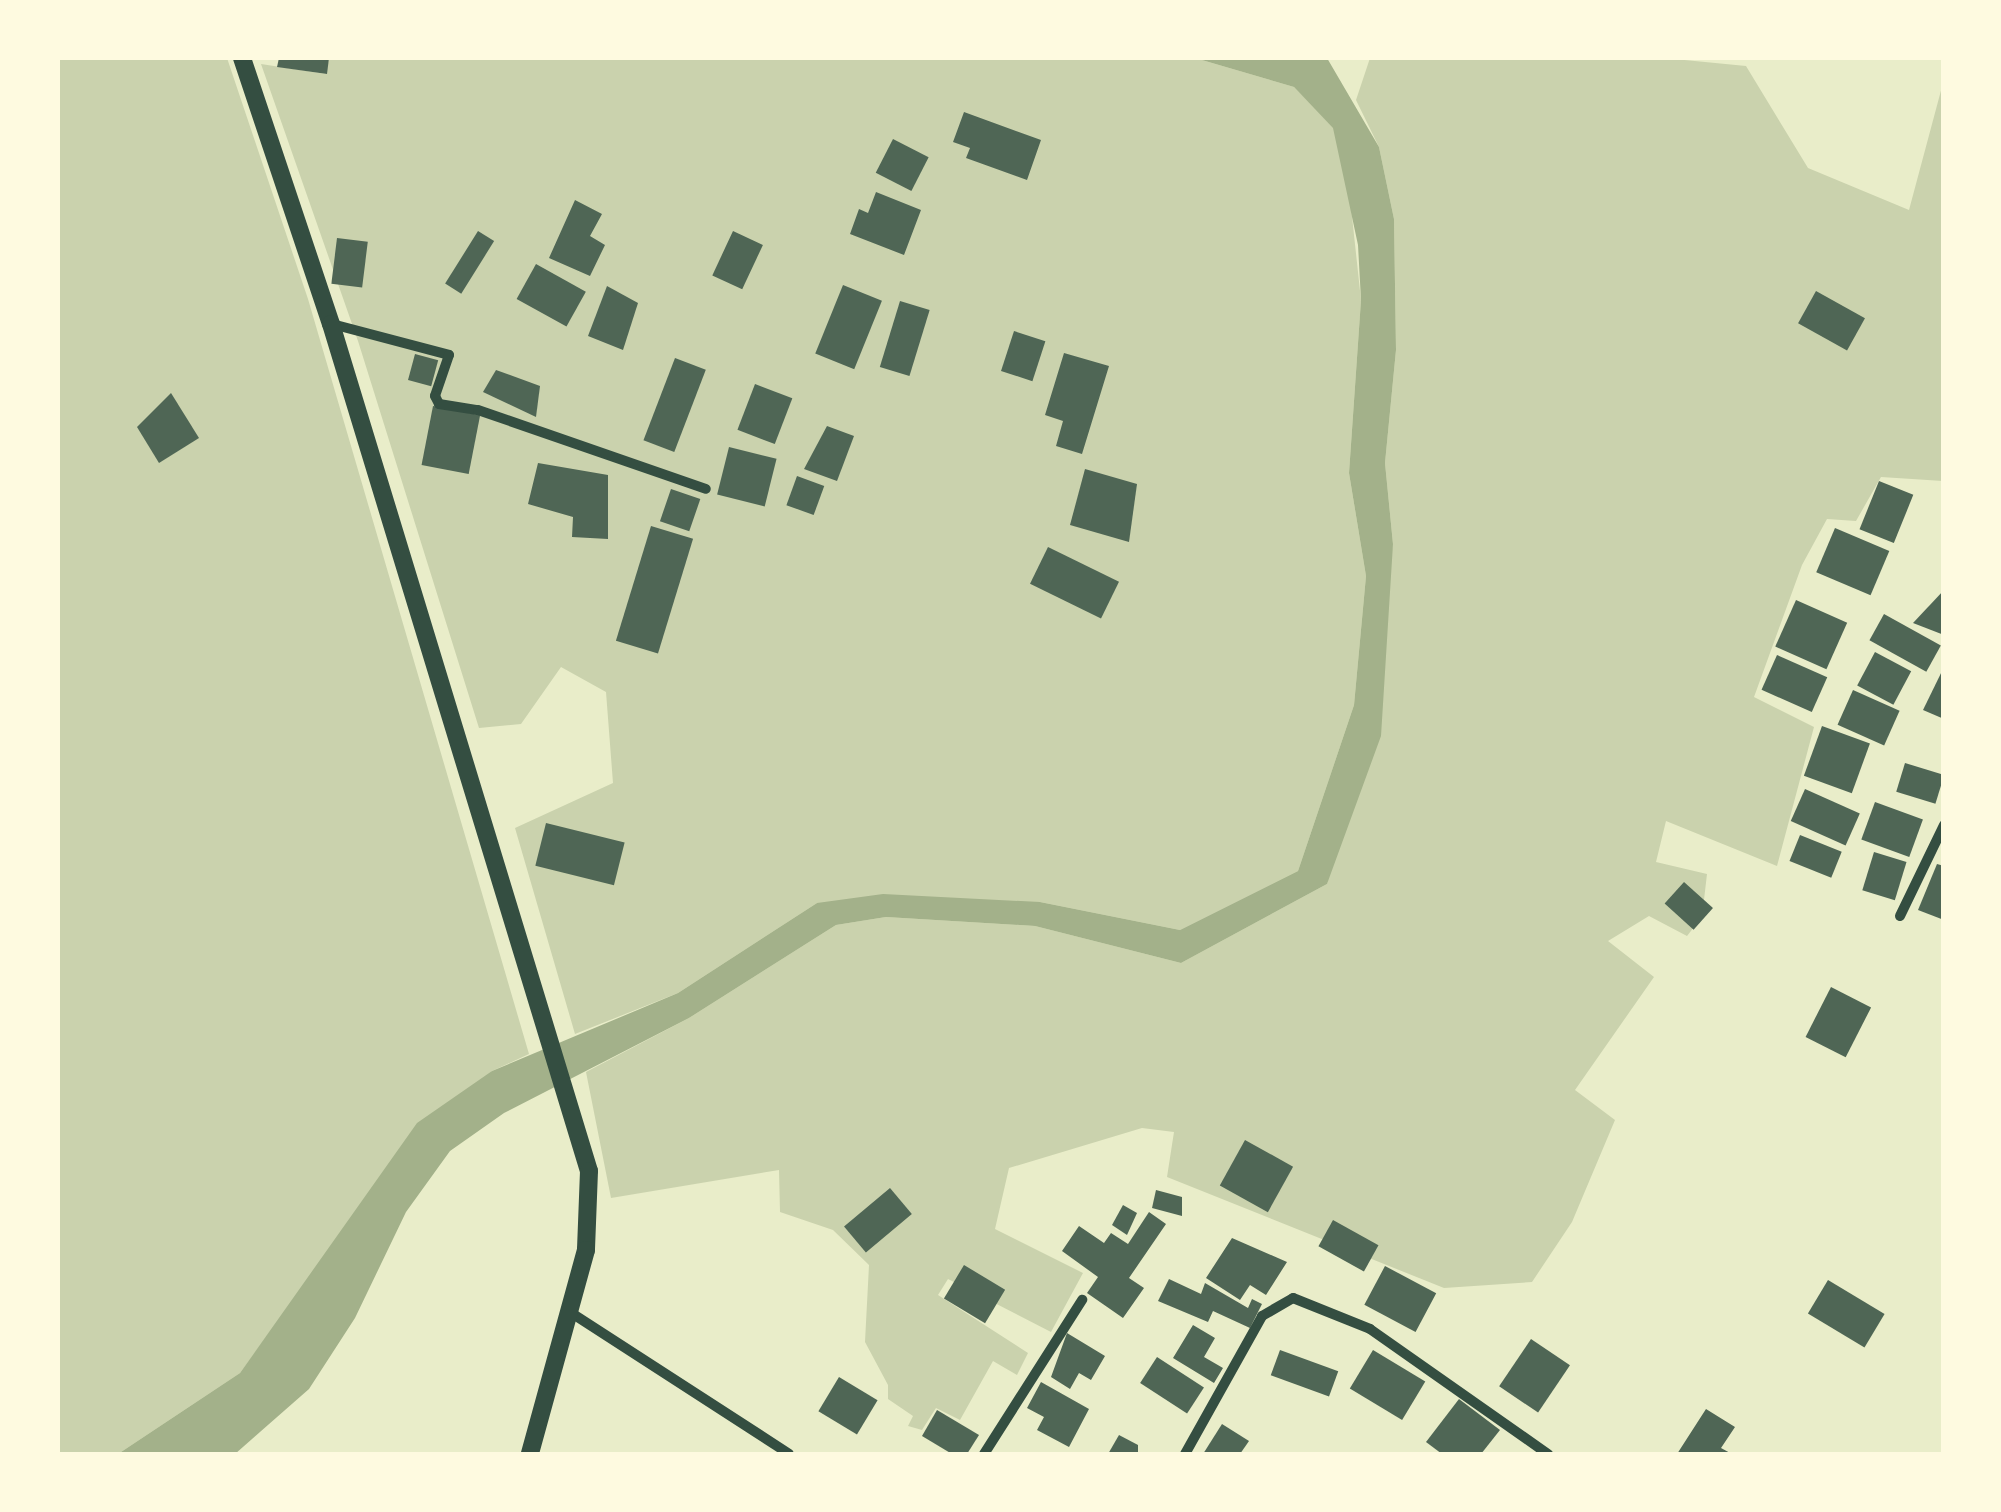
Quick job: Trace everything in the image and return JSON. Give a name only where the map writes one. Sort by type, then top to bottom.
[{"type":"street","points":[[242,58],[331,324],[589,1171],[586,1250],[573,1314],[530,1454]]},
{"type":"street","points":[[331,324],[449,355],[435,396],[440,404],[478,410],[706,489]]},
{"type":"street","points":[[1900,916],[1944,824]]},
{"type":"street","points":[[1185,1454],[1262,1316],[1293,1298],[1370,1328],[1548,1454]]},
{"type":"street","points":[[984,1454],[1082,1300]]},
{"type":"street","points":[[573,1314],[790,1454]]},
{"type":"shaded area","points":[[58,58],[227,58],[308,299],[529,1054],[492,1071],[330,1250],[240,1373],[118,1454],[58,1454]]},
{"type":"shaded area","points":[[329,58],[1195,58],[1294,87],[1334,128],[1348,179],[1361,300],[1349,473],[1366,576],[1354,705],[1298,871],[1180,930],[1040,902],[817,903],[678,993],[575,1034],[515,828],[613,783],[606,692],[561,667],[521,724],[479,728],[358,341],[261,64],[326,74]]},
{"type":"shaded area","points":[[1195,58],[1327,58],[1379,147],[1394,219],[1396,350],[1385,463],[1393,544],[1381,736],[1327,884],[1181,963],[1035,926],[886,917],[836,925],[689,1018],[504,1113],[450,1151],[406,1212],[355,1318],[309,1389],[235,1454],[118,1454],[240,1373],[417,1123],[492,1071],[678,993],[817,903],[883,894],[1040,902],[1180,930],[1298,871],[1354,705],[1366,576],[1349,473],[1361,300],[1358,245],[1333,128],[1294,87]]},
{"type":"shaded area","points":[[1370,58],[1664,58],[1746,66],[1808,168],[1909,210],[1943,83],[1943,481],[1881,477],[1856,521],[1827,519],[1802,565],[1754,697],[1814,727],[1777,866],[1666,821],[1656,862],[1707,874],[1702,917],[1687,936],[1649,916],[1608,941],[1654,977],[1575,1090],[1615,1120],[1572,1222],[1532,1282],[1444,1288],[1167,1177],[1174,1132],[1142,1128],[1009,1168],[995,1229],[1083,1273],[1051,1332],[948,1279],[938,1295],[1028,1353],[1017,1375],[993,1361],[960,1420],[936,1408],[922,1430],[908,1426],[913,1416],[888,1399],[888,1385],[865,1342],[869,1265],[833,1230],[780,1212],[779,1170],[611,1198],[586,1072],[689,1018],[836,925],[886,917],[1035,926],[1181,963],[1327,884],[1393,544],[1385,463],[1396,350],[1394,219],[1379,147],[1356,100]]},
{"type":"building","points":[[279,58],[329,58],[327,74],[277,67]]},
{"type":"building","points":[[964,112],[1041,140],[1027,180],[966,158],[970,148],[953,142]]},
{"type":"building","points":[[893,139],[929,157],[911,191],[876,173]]},
{"type":"building","points":[[876,192],[921,210],[904,255],[850,234],[859,209],[868,213]]},
{"type":"building","points":[[575,200],[602,214],[590,236],[605,245],[590,276],[549,258]]},
{"type":"building","points":[[478,231],[494,241],[461,294],[445,284]]},
{"type":"building","points":[[733,231],[763,245],[742,289],[712,275]]},
{"type":"building","points":[[337,238],[368,242],[362,287],[331,284]]},
{"type":"building","points":[[536,264],[586,292],[566,327],[517,299]]},
{"type":"building","points":[[843,285],[882,301],[854,369],[815,354]]},
{"type":"building","points":[[607,286],[638,303],[623,350],[588,336]]},
{"type":"building","points":[[1816,291],[1865,318],[1847,351],[1798,323]]},
{"type":"building","points":[[900,301],[930,310],[909,376],[880,367]]},
{"type":"building","points":[[1014,331],[1045,341],[1032,381],[1001,371]]},
{"type":"building","points":[[1064,353],[1109,366],[1082,454],[1056,446],[1063,421],[1045,415]]},
{"type":"building","points":[[415,354],[438,360],[431,386],[408,380]]},
{"type":"building","points":[[675,358],[706,370],[674,452],[643,440]]},
{"type":"building","points":[[496,370],[540,386],[536,417],[483,392]]},
{"type":"building","points":[[755,384],[792,398],[775,444],[737,430]]},
{"type":"building","points":[[171,393],[199,438],[159,463],[137,427]]},
{"type":"building","points":[[433,406],[480,415],[469,474],[422,465]]},
{"type":"building","points":[[827,426],[854,436],[837,481],[804,469]]},
{"type":"building","points":[[729,447],[777,459],[765,506],[717,495]]},
{"type":"building","points":[[538,463],[608,475],[608,539],[572,537],[573,517],[528,504]]},
{"type":"building","points":[[1085,469],[1137,484],[1129,542],[1070,525]]},
{"type":"building","points":[[797,476],[824,486],[814,515],[786,505]]},
{"type":"building","points":[[1879,481],[1913,495],[1894,543],[1860,529]]},
{"type":"building","points":[[671,489],[700,499],[689,531],[660,521]]},
{"type":"building","points":[[651,526],[693,539],[658,654],[616,641]]},
{"type":"building","points":[[1835,528],[1889,551],[1871,595],[1816,572]]},
{"type":"building","points":[[1048,547],[1119,582],[1101,618],[1030,584]]},
{"type":"building","points":[[1944,590],[1944,635],[1913,623]]},
{"type":"building","points":[[1796,600],[1847,623],[1826,669],[1775,647]]},
{"type":"building","points":[[1884,614],[1941,646],[1926,672],[1869,640]]},
{"type":"building","points":[[1875,652],[1911,671],[1893,705],[1857,686]]},
{"type":"building","points":[[1777,655],[1827,677],[1812,712],[1762,690]]},
{"type":"building","points":[[1944,667],[1944,719],[1923,710]]},
{"type":"building","points":[[1853,690],[1900,711],[1884,745],[1838,725]]},
{"type":"building","points":[[1822,726],[1870,743],[1852,793],[1804,776]]},
{"type":"building","points":[[1905,763],[1944,775],[1935,804],[1896,792]]},
{"type":"building","points":[[1805,789],[1860,813],[1846,845],[1791,821]]},
{"type":"building","points":[[1875,802],[1923,819],[1909,857],[1861,840]]},
{"type":"building","points":[[546,823],[625,843],[614,885],[535,866]]},
{"type":"building","points":[[1800,835],[1842,852],[1831,878],[1790,861]]},
{"type":"building","points":[[1874,852],[1907,862],[1895,900],[1862,890]]},
{"type":"building","points":[[1937,864],[1944,866],[1944,920],[1918,910]]},
{"type":"building","points":[[1684,882],[1713,908],[1694,930],[1665,904]]},
{"type":"building","points":[[1831,987],[1871,1007],[1846,1057],[1806,1037]]},
{"type":"building","points":[[1245,1140],[1293,1167],[1268,1212],[1220,1185]]},
{"type":"building","points":[[890,1188],[912,1214],[866,1253],[844,1227]]},
{"type":"building","points":[[1156,1190],[1182,1197],[1182,1216],[1152,1208]]},
{"type":"building","points":[[1123,1205],[1137,1213],[1127,1235],[1112,1225]]},
{"type":"building","points":[[1149,1212],[1166,1224],[1129,1278],[1144,1288],[1123,1318],[1087,1293],[1098,1277],[1062,1251],[1079,1226],[1104,1243],[1111,1233],[1128,1244]]},
{"type":"building","points":[[1333,1220],[1378,1245],[1364,1271],[1318,1246]]},
{"type":"building","points":[[1232,1238],[1287,1262],[1266,1295],[1250,1285],[1240,1300],[1206,1278]]},
{"type":"building","points":[[964,1265],[1005,1290],[985,1323],[944,1298]]},
{"type":"building","points":[[1385,1266],[1436,1293],[1416,1332],[1364,1305]]},
{"type":"building","points":[[1169,1279],[1201,1294],[1205,1283],[1248,1308],[1252,1299],[1262,1304],[1250,1328],[1213,1311],[1208,1322],[1158,1301]]},
{"type":"building","points":[[1828,1280],[1885,1314],[1864,1347],[1808,1313]]},
{"type":"building","points":[[1193,1325],[1215,1338],[1204,1357],[1223,1368],[1214,1383],[1173,1358]]},
{"type":"building","points":[[1067,1333],[1105,1356],[1091,1380],[1079,1373],[1070,1389],[1051,1377]]},
{"type":"building","points":[[1531,1339],[1570,1365],[1538,1413],[1499,1386]]},
{"type":"building","points":[[1280,1350],[1338,1371],[1329,1397],[1271,1375]]},
{"type":"building","points":[[1373,1350],[1425,1381],[1402,1420],[1350,1389]]},
{"type":"building","points":[[1157,1357],[1204,1387],[1187,1413],[1140,1383]]},
{"type":"building","points":[[839,1377],[878,1400],[857,1434],[818,1411]]},
{"type":"building","points":[[1041,1382],[1089,1409],[1069,1447],[1037,1430],[1044,1417],[1027,1408]]},
{"type":"building","points":[[1459,1399],[1500,1430],[1481,1454],[1442,1454],[1426,1442]]},
{"type":"building","points":[[1706,1409],[1735,1427],[1721,1448],[1732,1454],[1677,1454]]},
{"type":"building","points":[[937,1410],[979,1435],[967,1454],[952,1454],[922,1436]]},
{"type":"building","points":[[1222,1424],[1249,1441],[1240,1454],[1203,1454]]},
{"type":"building","points":[[1119,1435],[1138,1445],[1138,1454],[1108,1454]]}]
